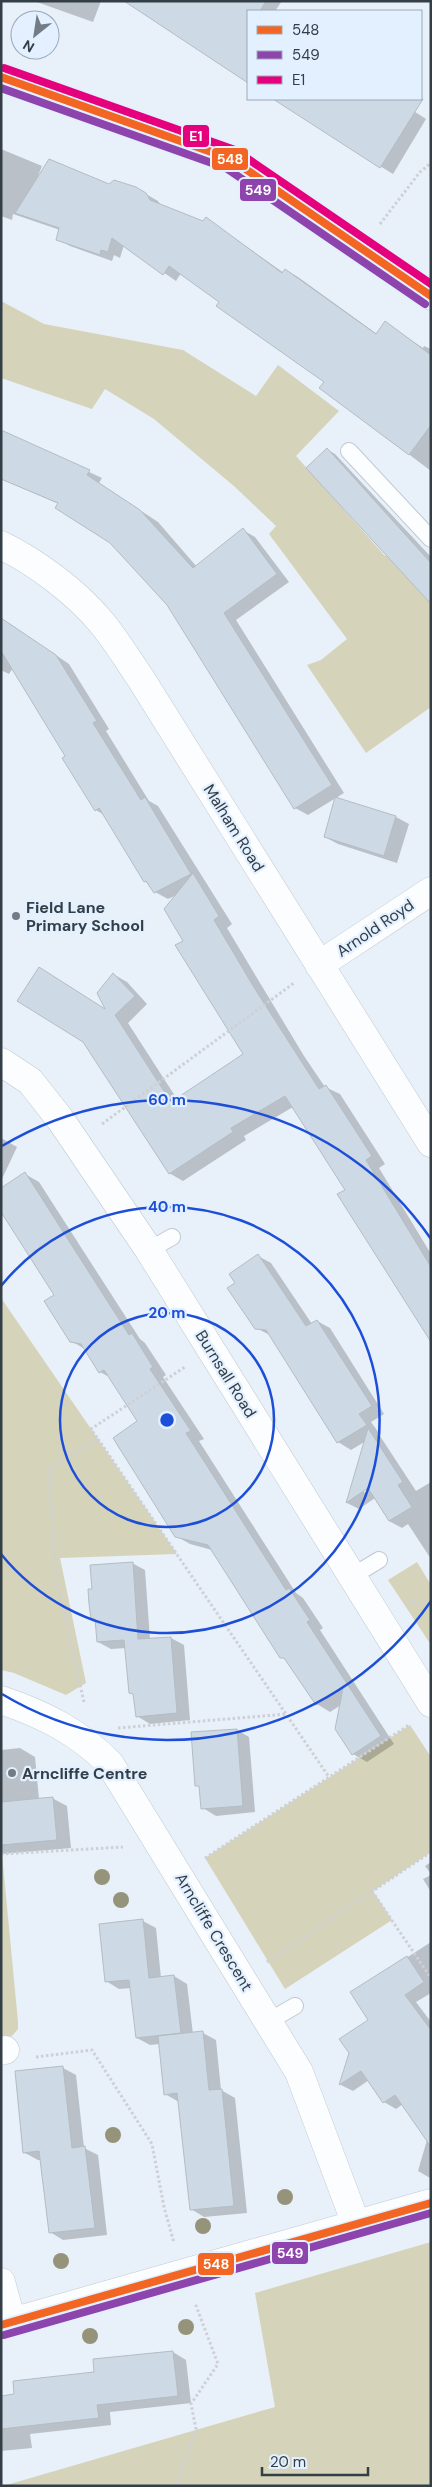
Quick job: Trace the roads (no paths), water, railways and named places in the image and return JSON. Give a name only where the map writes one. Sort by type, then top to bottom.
[{"type":"street","points":[[1,77],[231,159],[431,296]]},
{"type":"street","name":"Malham Road","points":[[1,545],[20,555],[59,582],[101,622],[141,679],[431,1143]]},
{"type":"street","name":"Arnold Royd","points":[[319,965],[431,891]]},
{"type":"street","name":"Burnsall Road","points":[[1,1062],[30,1081],[76,1143],[161,1244],[211,1350],[351,1577],[424,1712]]},
{"type":"street","name":"Arncliffe Crescent","points":[[1,1700],[30,1709],[92,1739],[110,1764],[180,1874],[299,2072],[356,2224]]},
{"type":"street","points":[[1,2282],[7,2324],[431,2202]]},
{"type":"lane","points":[[349,451],[431,539]]},
{"type":"lane","points":[[351,1577],[379,1560]]},
{"type":"lane","points":[[269,2022],[295,2006]]},
{"type":"place","name":"Field Lane Primary School","points":[[16,916]]},
{"type":"place","name":"Arncliffe Centre","points":[[12,1773]]}]
